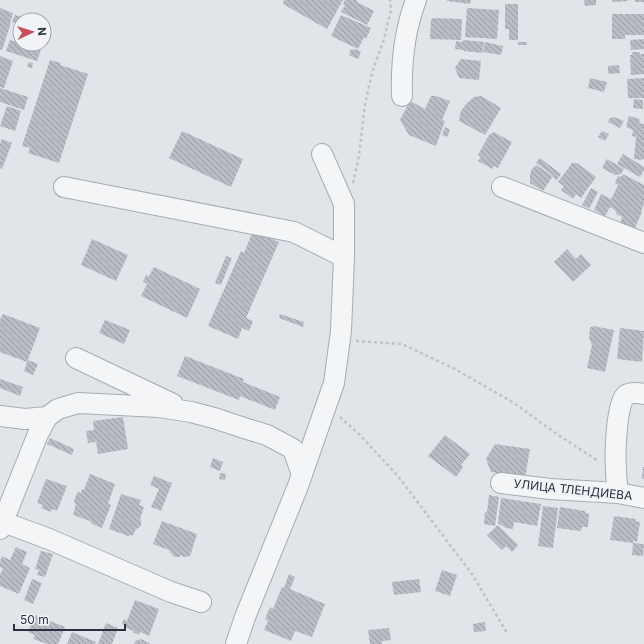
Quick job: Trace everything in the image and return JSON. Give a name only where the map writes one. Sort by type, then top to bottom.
[{"type":"street","points":[[402,96],[402,74],[408,22],[416,0]]},
{"type":"street","points":[[236,644],[245,617],[298,486],[334,383],[341,331],[344,257],[344,204],[322,154]]},
{"type":"street","points":[[64,187],[294,232],[344,257]]},
{"type":"street","points":[[502,187],[644,243]]},
{"type":"street","points":[[76,358],[191,412]]},
{"type":"street","points":[[618,493],[616,469],[616,432],[621,401],[626,395],[636,392],[644,394]]},
{"type":"street","points":[[202,602],[171,592],[49,539],[1,525],[38,434],[47,417],[58,409],[78,403],[159,407],[191,412],[267,435],[293,449],[302,475]]},
{"type":"street","points":[[0,416],[25,419],[47,417]]},
{"type":"street","name":"УЛИЦА ТЛЕНДИЕВА","points":[[501,483],[550,489],[618,493],[644,498]]},
{"type":"path","points":[[344,204],[353,184],[359,156],[365,104],[372,73],[384,38],[391,10],[390,0]]},
{"type":"path","points":[[340,340],[402,344],[453,368],[514,403],[584,452],[607,466],[616,469]]},
{"type":"path","points":[[326,405],[360,435],[398,475],[472,574],[507,633]]},
{"type":"building","points":[[284,0],[343,0],[327,29],[283,4]]},
{"type":"building","points":[[345,0],[357,0],[357,2],[374,11],[367,25],[341,12],[345,5],[343,4]]},
{"type":"building","points":[[447,0],[471,0],[470,4]]},
{"type":"building","points":[[584,0],[596,0],[596,5],[585,6]]},
{"type":"building","points":[[612,0],[628,0],[628,1],[613,2]]},
{"type":"building","points":[[635,0],[644,0],[644,2],[635,2]]},
{"type":"building","points":[[505,4],[518,4],[518,40],[509,40],[509,29],[505,29]]},
{"type":"building","points":[[0,8],[12,13],[12,16],[2,50],[0,49]]},
{"type":"building","points":[[467,8],[499,10],[497,39],[465,37]]},
{"type":"building","points":[[612,14],[644,14],[644,35],[625,35],[625,39],[612,39]]},
{"type":"building","points":[[341,15],[371,28],[366,39],[364,37],[358,49],[331,36]]},
{"type":"building","points":[[433,18],[462,19],[461,40],[430,39],[431,20]]},
{"type":"building","points":[[644,39],[644,49],[631,50],[630,40]]},
{"type":"building","points":[[10,40],[12,41],[12,52],[40,52],[37,61],[6,51]]},
{"type":"building","points":[[463,40],[484,42],[482,53],[455,49],[456,41],[463,42]]},
{"type":"building","points":[[485,42],[503,46],[501,55],[483,52]]},
{"type":"building","points":[[518,42],[527,42],[527,45],[518,45]]},
{"type":"building","points":[[351,49],[361,52],[358,59],[349,55]]},
{"type":"building","points":[[632,52],[640,52],[640,54],[644,54],[644,74],[631,75],[630,55],[632,55]]},
{"type":"building","points":[[0,56],[13,61],[4,88],[0,87]]},
{"type":"building","points":[[461,59],[481,61],[479,80],[459,78],[455,68]]},
{"type":"building","points":[[50,60],[61,63],[60,65],[88,74],[59,163],[28,153],[30,148],[22,146]]},
{"type":"building","points":[[29,62],[33,63],[32,68],[27,67]]},
{"type":"building","points":[[619,65],[620,73],[609,74],[608,66]]},
{"type":"building","points":[[590,78],[607,82],[604,92],[588,88]]},
{"type":"building","points":[[644,78],[644,98],[628,98],[627,79]]},
{"type":"building","points":[[0,88],[28,97],[24,110],[0,102]]},
{"type":"building","points":[[431,96],[436,96],[450,101],[442,120],[445,121],[436,146],[409,135],[400,120],[410,101],[425,109]]},
{"type":"building","points":[[481,96],[501,108],[485,135],[459,121],[461,111],[467,103],[474,97]]},
{"type":"building","points":[[634,99],[643,100],[643,109],[633,108]]},
{"type":"building","points":[[7,106],[21,111],[15,131],[0,126]]},
{"type":"building","points":[[629,116],[640,119],[639,123],[644,124],[643,160],[634,159],[636,137],[632,136],[633,130],[626,127]]},
{"type":"building","points":[[614,117],[624,121],[620,128],[608,122],[610,118]]},
{"type":"building","points":[[445,127],[450,130],[447,137],[442,135]]},
{"type":"building","points":[[182,131],[243,159],[231,187],[169,158]]},
{"type":"building","points":[[602,131],[609,134],[605,141],[598,137]]},
{"type":"building","points":[[494,132],[512,142],[498,168],[494,166],[492,169],[478,161],[481,157],[478,155],[489,135]]},
{"type":"building","points":[[2,139],[12,143],[2,169],[0,168],[0,144]]},
{"type":"building","points":[[623,154],[644,167],[640,177],[617,164]]},
{"type":"building","points":[[540,158],[561,174],[557,180],[553,177],[554,176],[536,163]]},
{"type":"building","points":[[607,159],[624,169],[621,174],[615,175],[602,168]]},
{"type":"building","points":[[572,163],[577,163],[596,177],[581,198],[576,194],[573,199],[561,190],[564,186],[558,182]]},
{"type":"building","points":[[536,165],[553,176],[543,191],[530,183],[530,174]]},
{"type":"building","points":[[623,174],[644,185],[644,204],[633,232],[619,225],[622,218],[621,216],[617,215],[615,210],[610,207],[605,216],[594,210],[601,194],[611,199],[618,185],[615,183],[618,176],[621,177]]},
{"type":"building","points":[[591,188],[598,192],[589,209],[582,205]]},
{"type":"building","points":[[253,231],[279,242],[246,318],[253,321],[249,331],[242,328],[238,339],[208,326],[241,251],[244,253]]},
{"type":"building","points":[[92,239],[128,255],[116,281],[81,265]]},
{"type":"building","points":[[567,249],[576,259],[581,254],[591,265],[573,282],[554,262]]},
{"type":"building","points":[[226,256],[232,258],[221,285],[215,283]]},
{"type":"building","points":[[154,267],[200,289],[187,318],[141,296],[147,284],[143,282],[146,275],[149,276]]},
{"type":"building","points":[[3,314],[40,328],[27,362],[0,352],[0,320]]},
{"type":"building","points":[[280,314],[304,322],[303,327],[279,318]]},
{"type":"building","points":[[105,320],[130,330],[124,344],[99,333]]},
{"type":"building","points":[[593,326],[614,330],[605,372],[587,368],[592,345],[589,338],[590,328]]},
{"type":"building","points":[[620,328],[644,331],[642,362],[617,359]]},
{"type":"building","points":[[185,356],[244,379],[243,382],[280,397],[275,410],[240,396],[239,400],[177,376]]},
{"type":"building","points":[[28,360],[38,364],[33,375],[24,371]]},
{"type":"building","points":[[0,379],[23,387],[20,396],[0,388]]},
{"type":"building","points":[[123,417],[128,449],[98,454],[96,442],[88,443],[86,431],[94,430],[93,421]]},
{"type":"building","points":[[445,435],[470,454],[461,465],[463,467],[456,477],[428,456]]},
{"type":"building","points":[[50,438],[74,449],[72,455],[47,444]]},
{"type":"building","points":[[495,444],[530,449],[525,478],[491,472],[486,459]]},
{"type":"building","points":[[213,458],[223,462],[220,471],[210,467]]},
{"type":"building","points":[[643,467],[644,479],[642,479]]},
{"type":"building","points":[[220,473],[226,474],[225,480],[219,479]]},
{"type":"building","points":[[90,474],[115,484],[108,504],[111,505],[102,528],[92,524],[90,521],[73,515],[76,504],[74,502],[76,495],[78,492],[81,493],[82,489],[84,490]]},
{"type":"building","points":[[154,476],[172,483],[161,511],[151,507],[159,489],[150,485]]},
{"type":"building","points":[[46,479],[67,486],[57,511],[52,509],[51,512],[41,508],[43,505],[37,503]]},
{"type":"building","points":[[121,494],[141,500],[139,505],[144,507],[140,519],[141,526],[135,530],[133,535],[128,536],[109,529]]},
{"type":"building","points":[[489,495],[499,497],[495,526],[484,524]]},
{"type":"building","points":[[501,498],[541,504],[537,526],[514,522],[513,529],[506,528],[498,523]]},
{"type":"building","points":[[543,506],[558,508],[553,548],[538,546]]},
{"type":"building","points":[[560,507],[585,511],[585,513],[589,514],[588,527],[582,527],[581,531],[557,528]]},
{"type":"building","points":[[614,516],[636,519],[635,521],[640,522],[637,542],[633,541],[633,543],[610,540]]},
{"type":"building","points":[[162,521],[197,534],[190,556],[184,557],[181,555],[180,557],[175,557],[169,550],[153,544]]},
{"type":"building","points":[[498,525],[518,545],[512,552],[506,546],[502,550],[487,535]]},
{"type":"building","points":[[633,543],[644,544],[643,556],[632,555]]},
{"type":"building","points":[[16,547],[27,552],[22,564],[30,568],[19,594],[0,586],[0,575],[3,568],[0,567],[2,556],[10,560]]},
{"type":"building","points":[[41,551],[53,554],[45,577],[37,575],[39,570],[35,569]]},
{"type":"building","points":[[442,570],[457,575],[450,596],[435,591]]},
{"type":"building","points":[[289,574],[295,577],[290,589],[325,604],[312,637],[295,631],[291,641],[264,630],[268,621],[265,619],[270,607],[273,609],[282,587],[284,588]]},
{"type":"building","points":[[32,579],[42,583],[33,604],[24,600]]},
{"type":"building","points":[[419,579],[421,592],[394,595],[392,582]]},
{"type":"building","points":[[135,600],[159,609],[149,636],[140,632],[139,635],[124,627],[125,625],[122,624],[124,619],[127,621]]},
{"type":"building","points":[[35,615],[65,627],[58,644],[47,644],[33,639],[35,635],[28,632]]},
{"type":"building","points":[[485,622],[486,631],[474,632],[473,624]]},
{"type":"building","points":[[106,623],[118,628],[112,644],[98,644]]},
{"type":"building","points":[[389,628],[391,640],[382,641],[382,644],[370,644],[368,630]]},
{"type":"building","points":[[72,632],[96,642],[95,644],[67,644]]},
{"type":"building","points":[[141,639],[151,644],[134,644],[135,641]]}]
